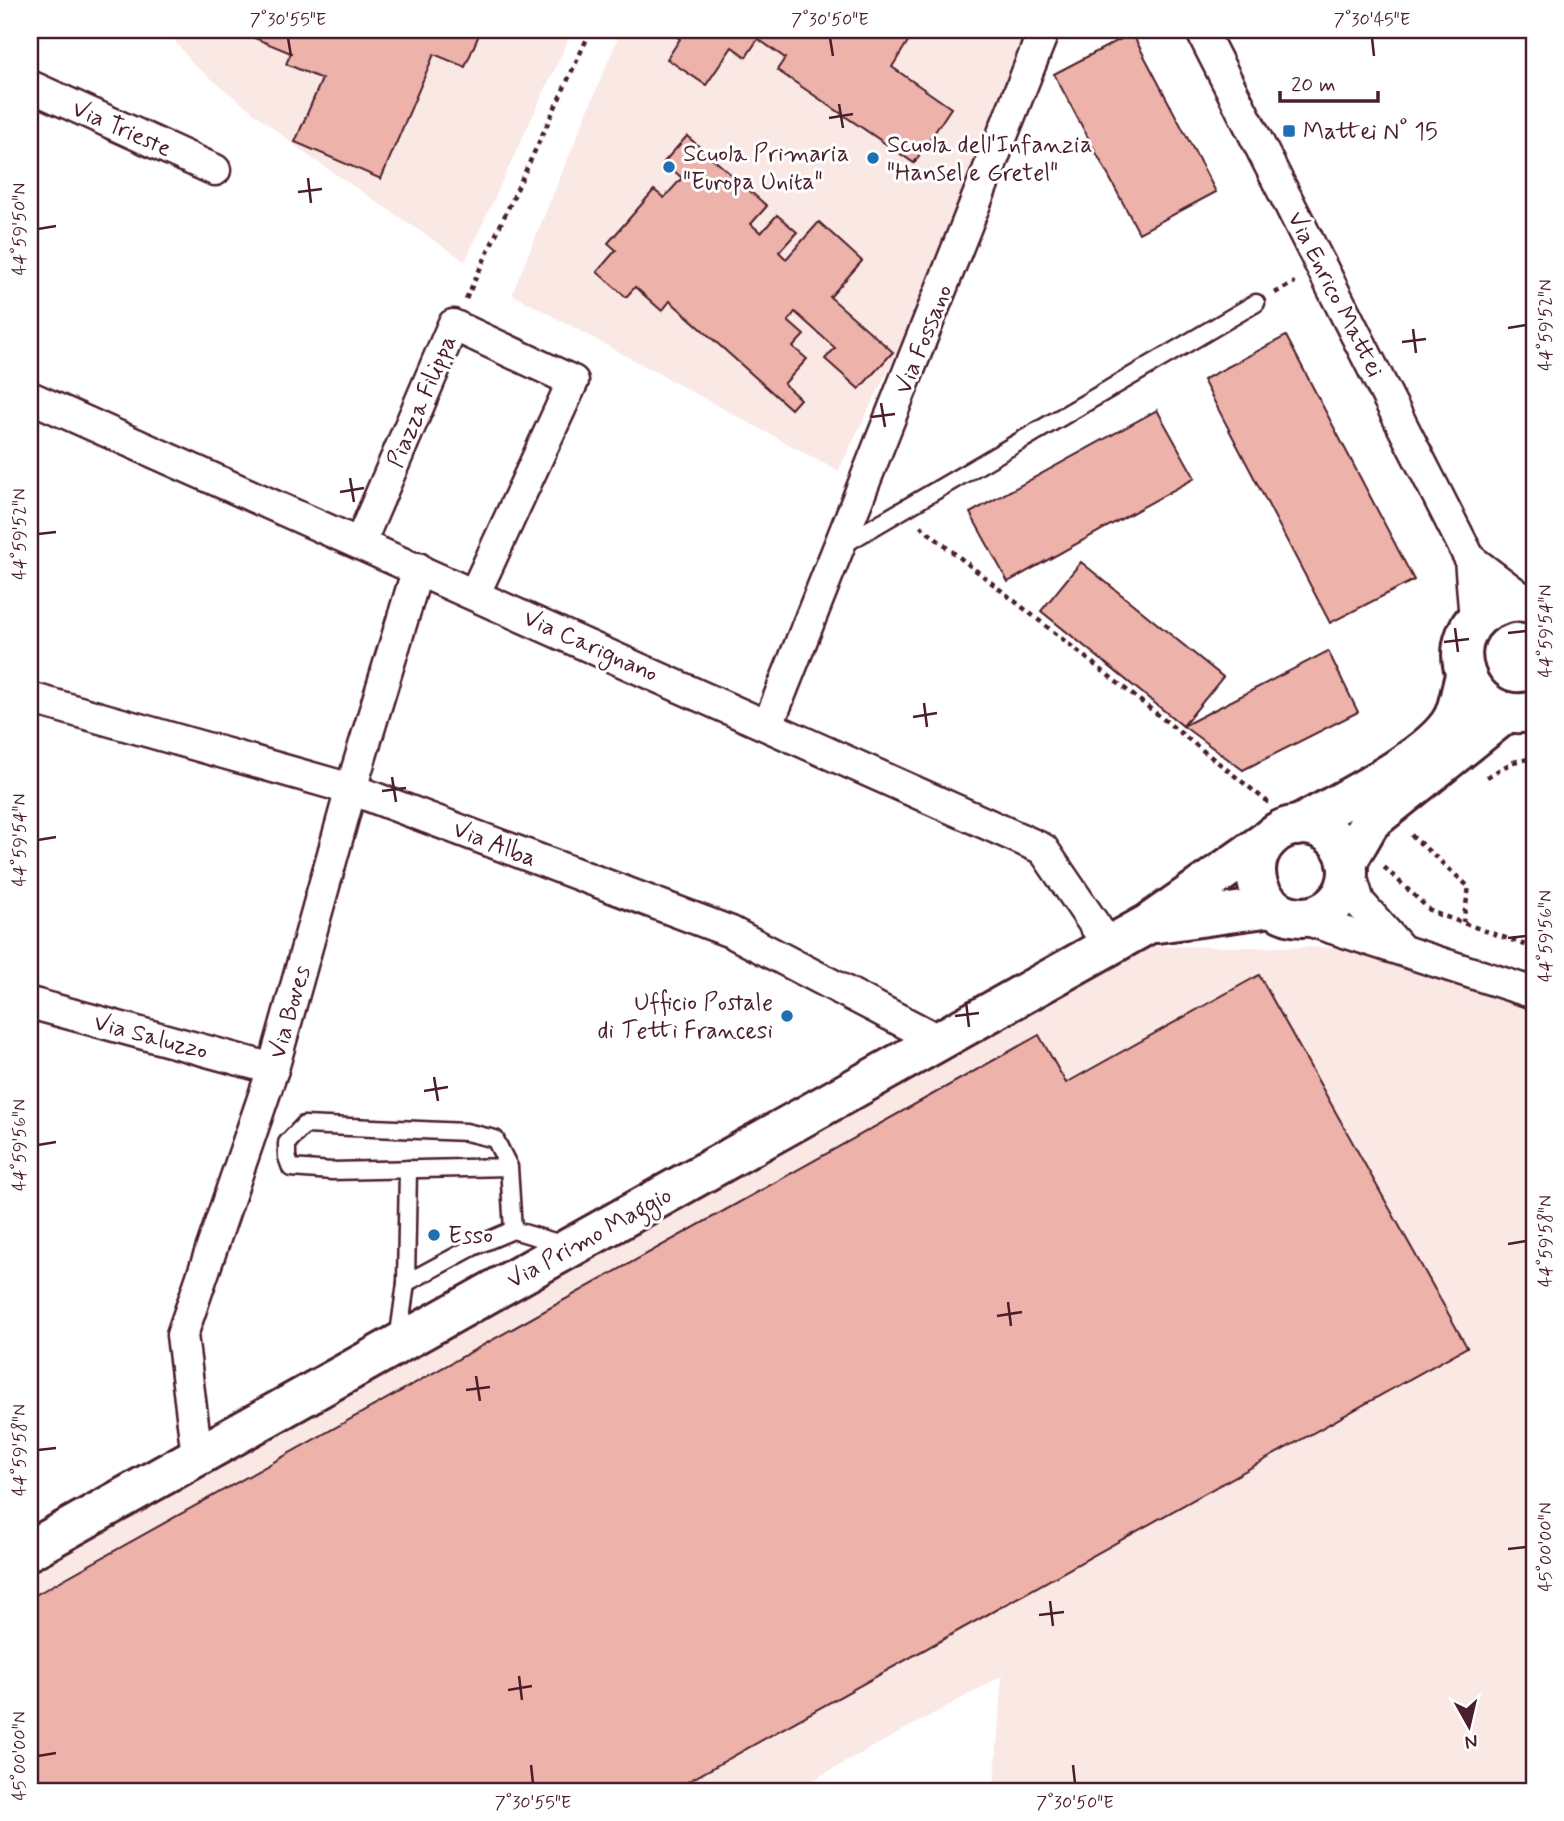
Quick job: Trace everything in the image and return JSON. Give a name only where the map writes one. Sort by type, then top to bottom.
[{"type":"main road","points":[[1475,620],[1489,608],[1508,601],[1531,603]]},
{"type":"main road","name":"Via Primo Maggio","points":[[30,1550],[1148,924],[1283,832],[1382,779],[1440,735],[1453,718],[1465,676],[1462,657],[1465,638],[1475,620]]},
{"type":"main road","points":[[1465,676],[1481,698],[1520,711]]},
{"type":"main road","points":[[1361,860],[1331,836],[1309,826],[1283,832],[1257,858],[1257,884],[1285,912],[1322,912],[1332,905],[1361,860],[1370,822],[1520,711]]},
{"type":"main road","name":"Via Primo Maggio","points":[[1148,924],[1285,912]]},
{"type":"street","name":"Via Fossano","points":[[768,725],[1044,30]]},
{"type":"street","name":"Via Enrico Mattei","points":[[1201,30],[1470,559],[1475,620]]},
{"type":"street","name":"Via Trieste","points":[[30,86],[215,170]]},
{"type":"street","name":"Piazza Filippa","points":[[360,543],[453,325],[573,381],[475,593]]},
{"type":"street","name":"Via Carignano","points":[[30,397],[475,593],[1044,849],[1109,946]]},
{"type":"street","name":"Via Enrico Mattei","points":[[1470,559],[1531,603]]},
{"type":"street","name":"Via Boves","points":[[197,1456],[182,1335],[273,1069],[351,789],[418,568]]},
{"type":"street","name":"Via Alba","points":[[30,698],[351,789],[731,932],[940,1041]]},
{"type":"street","points":[[1361,860],[1359,902],[1399,948]]},
{"type":"street","points":[[1285,912],[1534,993]]},
{"type":"street","name":"Via Saluzzo","points":[[30,1003],[273,1069]]},
{"type":"lane","points":[[839,547],[1256,303]]},
{"type":"lane","points":[[509,1167],[332,1171],[291,1168],[287,1157],[287,1143],[304,1125],[466,1132],[495,1139],[509,1167],[513,1230]]},
{"type":"lane","points":[[397,1345],[406,1283],[408,1170]]},
{"type":"lane","points":[[406,1283],[473,1247],[513,1230],[571,1247]]},
{"type":"path","points":[[453,325],[591,30]]},
{"type":"path","points":[[1256,303],[1322,267]]},
{"type":"path","points":[[901,511],[1283,832]]},
{"type":"path","points":[[1402,828],[1469,887],[1463,922]]},
{"type":"path","points":[[1361,860],[1432,912],[1534,948]]},
{"type":"shaded area","points":[[166,30],[573,30],[465,261],[307,155],[194,65]]},
{"type":"shaded area","name":"Scuola Primaria \"Europa Unita\"","points":[[621,30],[1037,30],[940,266],[838,471],[512,294]]},
{"type":"shaded area","points":[[1109,946],[1399,948],[1534,993],[1534,1791],[994,1791],[1002,1676],[793,1791],[30,1791],[30,1550]]},
{"type":"building","points":[[235,30],[481,30],[465,67],[434,54],[381,179],[295,142],[322,79],[286,64],[291,53]]},
{"type":"building","points":[[672,30],[915,30],[892,67],[951,108],[914,163],[777,70],[785,58],[758,39],[746,57],[732,47],[706,85],[667,59],[680,39]]},
{"type":"building","points":[[1132,33],[1216,192],[1139,233],[1054,74]]},
{"type":"building","points":[[687,136],[767,206],[751,224],[761,233],[777,215],[797,232],[779,252],[786,259],[819,222],[862,261],[830,297],[893,352],[859,389],[825,359],[835,348],[795,312],[788,321],[804,335],[793,347],[807,359],[784,384],[800,399],[791,409],[670,301],[662,311],[635,287],[626,297],[597,272],[616,250],[608,243],[654,190],[664,198],[682,178],[664,162]]},
{"type":"building","points":[[1286,336],[1414,580],[1330,623],[1203,380]]},
{"type":"building","points":[[1157,410],[1195,478],[1008,582],[970,513]]},
{"type":"building","points":[[1081,562],[1223,677],[1183,726],[1041,611]]},
{"type":"building","points":[[1328,651],[1358,712],[1243,770],[1183,726]]},
{"type":"building","points":[[1259,975],[1467,1347],[671,1791],[99,1791],[95,1783],[79,1791],[30,1791],[30,1598],[1039,1035],[1066,1083]]},
{"type":"place","name":"Mattei N° 15","points":[[1289,131]]},
{"type":"place","name":"Scuola dell'Infanzia \"Hansel e Gretel\"","points":[[873,158]]},
{"type":"place","name":"Scuola Primaria \"Europa Unita\"","points":[[669,167]]},
{"type":"place","name":"Ufficio Postale di Tetti Francesi","points":[[787,1016]]},
{"type":"place","name":"Esso","points":[[434,1235]]}]
